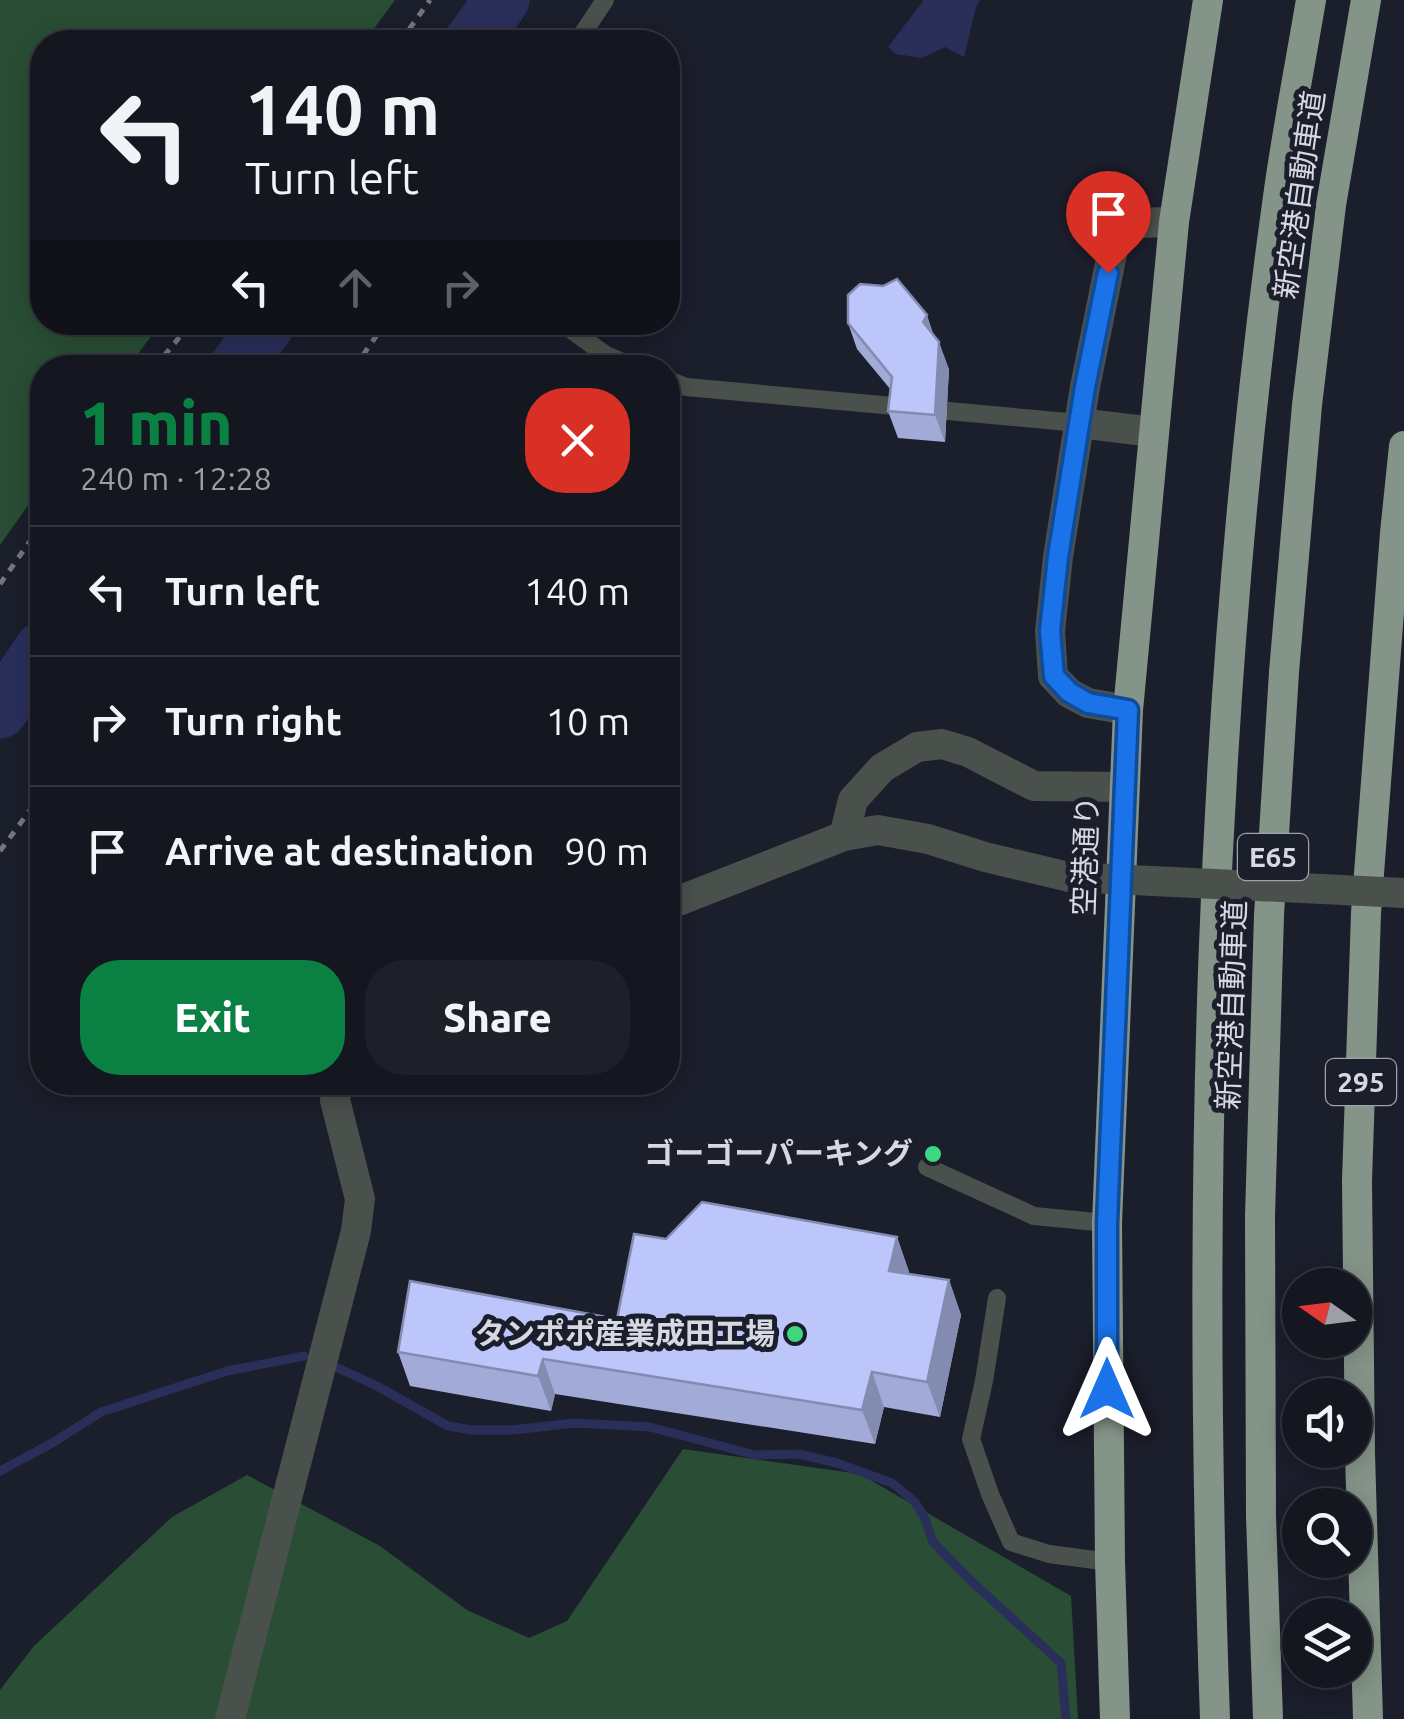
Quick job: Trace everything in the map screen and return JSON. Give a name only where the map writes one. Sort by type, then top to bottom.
[{"type":"highway","name":"空港通り","points":[[1116,1719],[1110,1562],[1107,1223],[1128,710],[1174,222],[1208,0]]},
{"type":"highway","name":"新空港自動車道","points":[[1215,1719],[1208,1522],[1207,1220],[1216,914],[1229,668],[1278,195],[1311,0]]},
{"type":"highway","name":"新空港自動車道","points":[[1268,1719],[1261,1516],[1260,1216],[1272,877],[1284,672],[1307,404],[1331,204],[1366,0]]},
{"type":"highway","name":"295","points":[[1368,1719],[1358,1162],[1366,913],[1404,446]]},
{"type":"street","points":[[1128,710],[1088,703],[1069,692],[1054,676],[1050,631],[1079,423],[1115,239],[1128,224],[1174,222]]},
{"type":"street","points":[[1079,423],[1152,432]]},
{"type":"street","points":[[844,836],[854,800],[882,768],[917,748],[942,744],[968,752],[1034,786],[1124,787]]},
{"type":"street","points":[[680,900],[844,836],[878,830],[928,839],[1069,877],[1404,893]]},
{"type":"street","points":[[230,1719],[356,1232],[360,1199],[337,1095]]},
{"type":"lane","points":[[585,30],[605,0]]},
{"type":"lane","points":[[578,335],[606,355]]},
{"type":"lane","points":[[680,385],[1079,423]]},
{"type":"lane","points":[[927,1167],[1034,1216],[1107,1223]]},
{"type":"lane","points":[[996,1298],[971,1439],[990,1494],[1011,1542],[1049,1554],[1110,1562]]},
{"type":"path","points":[[409,30],[430,0]]},
{"type":"path","points":[[165,355],[181,335]]},
{"type":"path","points":[[0,584],[30,541]]},
{"type":"path","points":[[0,851],[30,810]]},
{"type":"green space","points":[[0,0],[395,0],[373,30],[30,30],[30,335],[152,335],[137,355],[30,355],[30,503],[0,545]]},
{"type":"green space","points":[[683,1449],[860,1474],[1071,1596],[1078,1719],[0,1719],[0,1690],[34,1646],[172,1517],[247,1475],[380,1546],[467,1610],[529,1638],[567,1621]]},
{"type":"water","points":[[924,0],[980,0],[964,57],[945,47],[922,58],[896,54],[888,47]]},
{"type":"building","points":[[897,279],[927,315],[923,322],[939,342],[935,415],[888,411],[892,377],[848,323],[848,295],[860,284],[883,286]]},
{"type":"building","name":"タンポポ産業成田工場","points":[[702,1202],[897,1237],[889,1271],[949,1280],[927,1382],[872,1372],[862,1410],[543,1359],[538,1376],[398,1352],[410,1281],[617,1319],[634,1234],[666,1239]]},
{"type":"waterway","points":[[480,30],[502,0]]},
{"type":"waterway","points":[[245,355],[260,335]]},
{"type":"waterway","points":[[0,711],[30,667]]},
{"type":"waterway","points":[[0,1471],[101,1412],[227,1371],[304,1356]]},
{"type":"waterway","points":[[338,1368],[448,1426],[472,1430],[575,1423],[650,1427],[755,1455],[799,1454],[892,1483],[914,1501],[933,1542],[1061,1663],[1066,1719]]},
{"type":"place","name":"ゴーゴーパーキング","points":[[933,1154]]},
{"type":"place","name":"タンポポ産業成田工場","points":[[795,1334]]},
{"type":"route","points":[[1107,1389],[1107,1223],[1128,710],[1088,703],[1069,692],[1054,676],[1050,631],[1085,387],[1108,273]]}]
